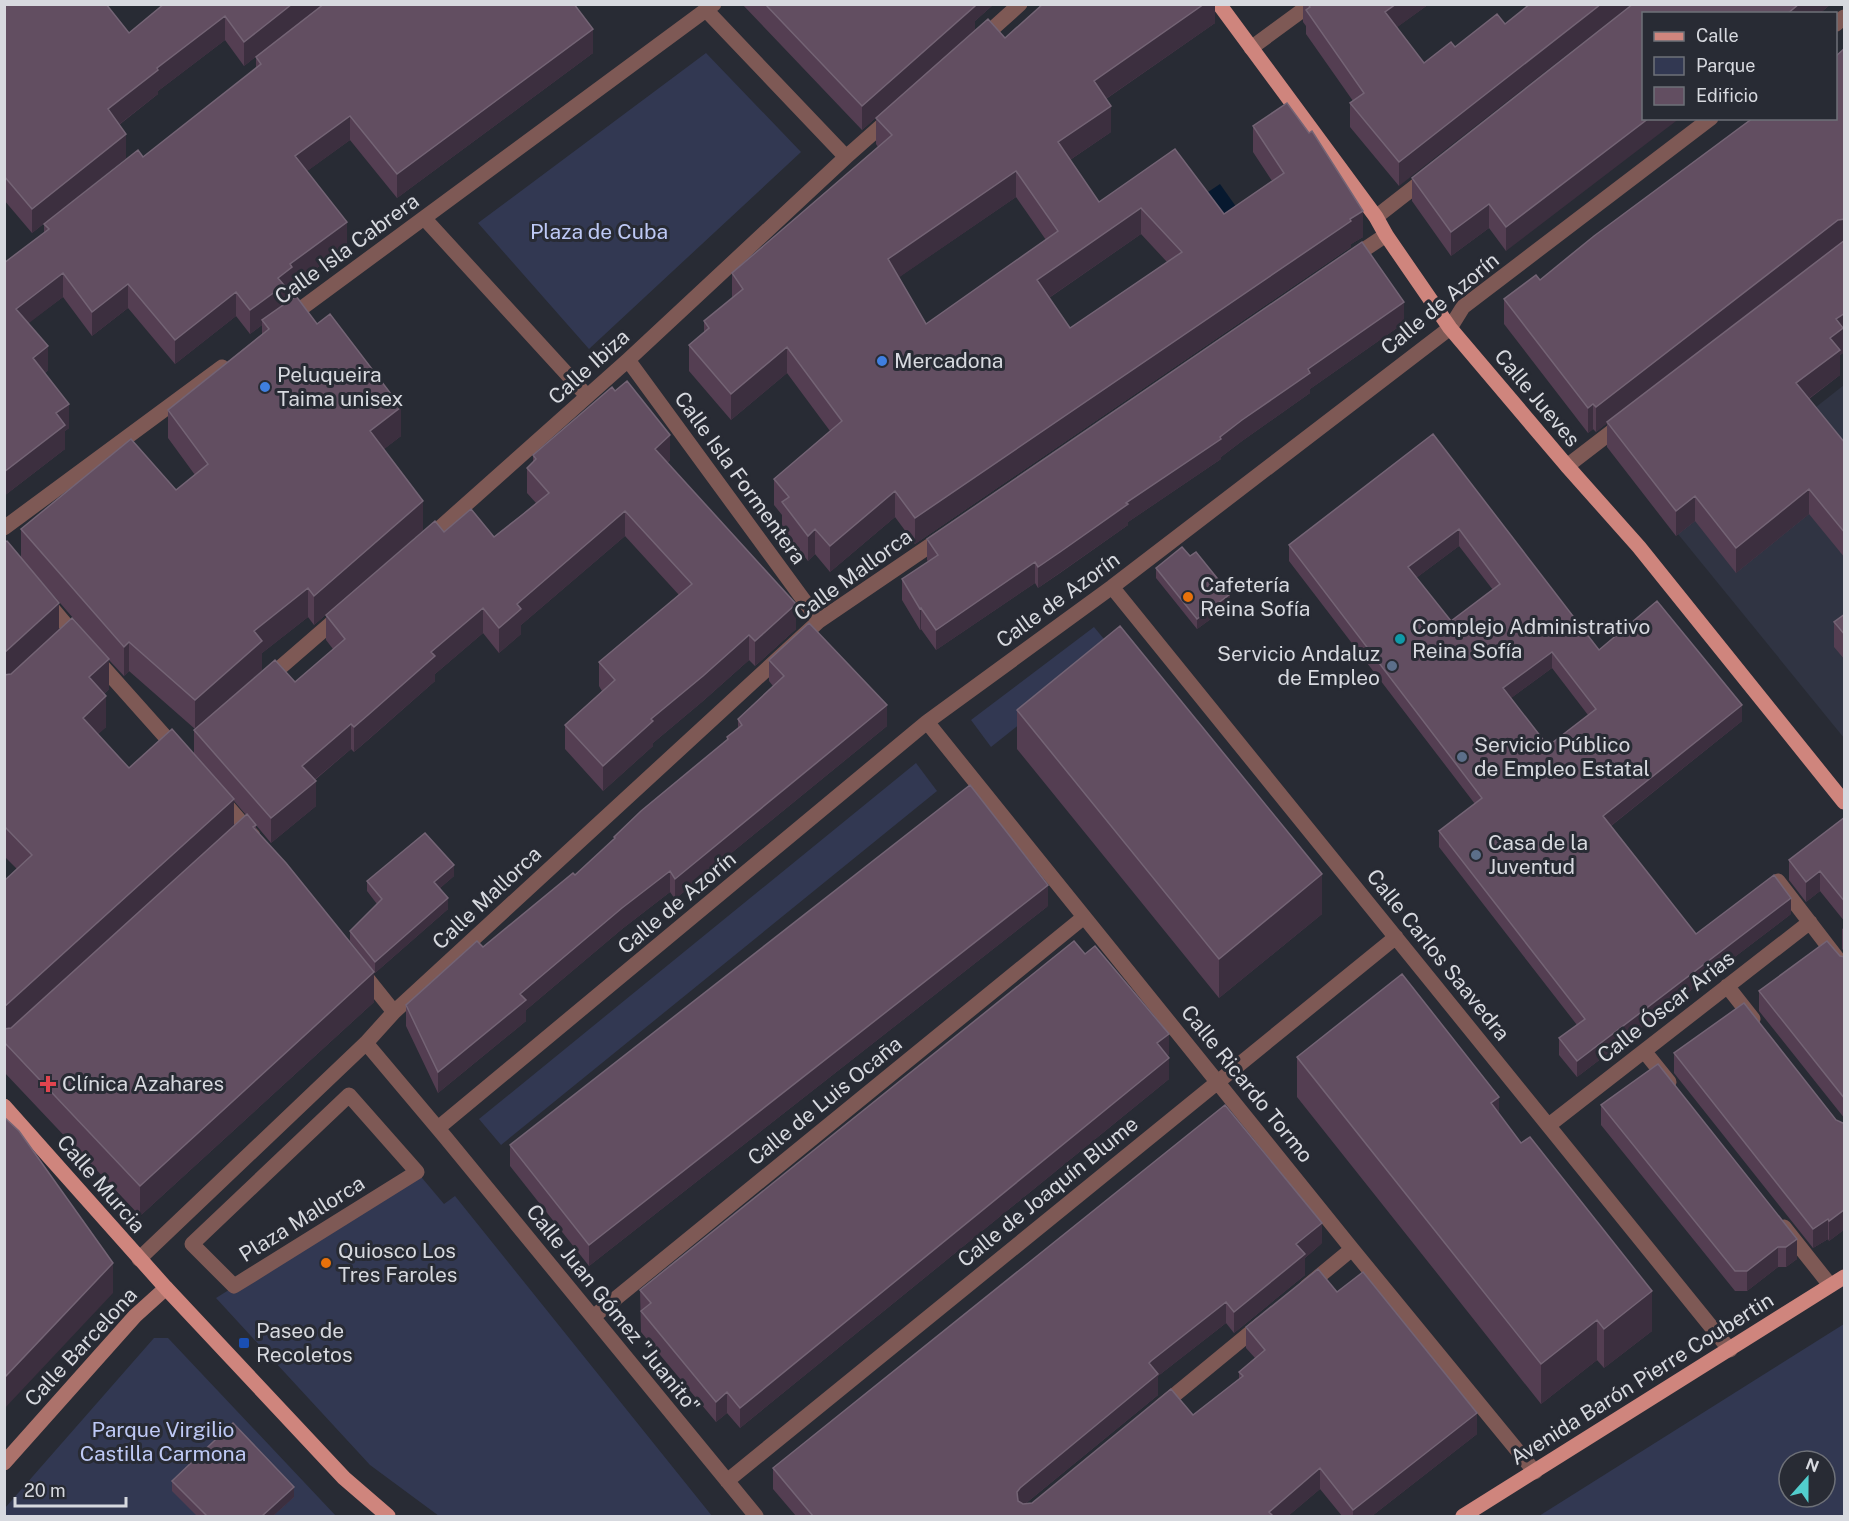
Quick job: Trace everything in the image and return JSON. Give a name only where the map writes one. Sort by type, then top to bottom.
[{"type":"main road","name":"Calle Jueves","points":[[1219,4],[1376,217],[1450,328],[1639,547],[1845,802]]},
{"type":"main road","name":"Calle Murcia","points":[[4,1107],[139,1259],[344,1478],[388,1516]]},
{"type":"main road","name":"Avenida Barón Pierre Coubertin","points":[[1463,1516],[1845,1277]]},
{"type":"street","points":[[968,50],[1020,4]]},
{"type":"street","points":[[1251,48],[1311,4]]},
{"type":"street","points":[[710,7],[846,157]]},
{"type":"street","name":"Calle Isla Cabrera","points":[[272,330],[710,7]]},
{"type":"street","name":"Calle Ibiza","points":[[413,552],[628,360],[898,111]]},
{"type":"street","name":"Calle de Azorín","points":[[438,1128],[927,722],[1112,587],[1450,328],[1463,307],[1708,120]]},
{"type":"street","points":[[1376,217],[1442,166]]},
{"type":"street","points":[[424,218],[587,396]]},
{"type":"street","points":[[1337,268],[1386,235]]},
{"type":"street","points":[[4,528],[234,359]]},
{"type":"street","name":"Calle Isla Formentera","points":[[628,360],[819,621]]},
{"type":"street","points":[[1567,466],[1637,412]]},
{"type":"street","name":"Calle Mallorca","points":[[394,1012],[819,621],[956,528]]},
{"type":"street","name":"Calle Carlos Saavedra","points":[[1112,587],[1730,1350]]},
{"type":"street","points":[[35,589],[69,638],[186,754]]},
{"type":"street","points":[[252,692],[350,606]]},
{"type":"street","name":"Calle Ricardo Tormo","points":[[927,722],[1535,1472]]},
{"type":"street","points":[[211,788],[244,834],[263,848]]},
{"type":"street","points":[[1778,881],[1845,967]]},
{"type":"street","name":"Calle de Luis Ocaña","points":[[593,1317],[1084,917]]},
{"type":"street","name":"Calle Óscar Arias","points":[[1549,1125],[1810,922]]},
{"type":"street","name":"Calle de Joaquín Blume","points":[[727,1481],[1396,937]]},
{"type":"street","points":[[139,1259],[366,1043],[394,1012],[350,957]]},
{"type":"street","points":[[1727,986],[1764,1033]]},
{"type":"street","points":[[366,1043],[438,1128]]},
{"type":"street","points":[[1644,1051],[1680,1096]]},
{"type":"street","name":"Plaza Mallorca","points":[[349,1095],[417,1172],[234,1286],[192,1244],[349,1095]]},
{"type":"street","name":"Calle Juan Gómez \"Juanito\"","points":[[438,1128],[756,1516]]},
{"type":"street","points":[[1773,1214],[1830,1285]]},
{"type":"street","points":[[1298,1294],[1352,1249]]},
{"type":"street","name":"Calle Barcelona","points":[[4,1463],[135,1316],[166,1288]]},
{"type":"street","points":[[1144,1420],[1271,1316]]},
{"type":"shaded area","points":[[1220,184],[1242,215],[1227,226],[1205,194]]},
{"type":"shaded area","points":[[1844,385],[1844,738],[1669,523]]},
{"type":"green space","name":"Plaza de Cuba","points":[[706,53],[801,152],[589,349],[478,223]]},
{"type":"green space","points":[[1094,627],[1113,650],[991,747],[971,720]]},
{"type":"green space","points":[[916,763],[937,791],[501,1145],[479,1119]]},
{"type":"green space","points":[[417,1172],[444,1204],[455,1196],[712,1516],[439,1516],[370,1465],[216,1298]]},
{"type":"green space","points":[[1844,1324],[1844,1516],[1539,1516]]},
{"type":"green space","name":"Parque Virgilio Castilla Carmona","points":[[154,1338],[168,1338],[336,1516],[5,1516],[5,1508]]},
{"type":"building","points":[[4,4],[106,4],[129,33],[164,4],[292,4],[244,42],[225,16],[157,68],[158,70],[108,109],[126,134],[32,209],[4,176]]},
{"type":"building","points":[[324,4],[574,4],[593,29],[397,174],[350,116],[295,156],[347,222],[290,264],[292,267],[278,278],[284,285],[250,310],[236,292],[175,340],[128,284],[92,312],[63,273],[16,309],[48,346],[33,358],[69,404],[56,413],[65,425],[4,472],[4,263],[49,229],[44,224],[138,150],[143,157],[261,64],[256,57]]},
{"type":"building","points":[[765,4],[974,4],[975,6],[862,106]]},
{"type":"building","points":[[1043,4],[1204,4],[1094,81],[1111,106],[1058,142],[1099,202],[1175,149],[1224,214],[1284,173],[1253,126],[1287,103],[1309,133],[1312,131],[1363,211],[915,518],[895,491],[830,546],[815,529],[808,536],[782,502],[789,497],[774,479],[842,421],[787,347],[731,394],[689,345],[709,328],[704,321],[743,289],[732,273],[892,135],[876,118],[988,19],[1005,38]],"holes":[[[1016,171],[1058,231],[926,324],[888,259]],[[1141,208],[1182,252],[1070,328],[1037,280]]]},
{"type":"building","points":[[1308,4],[1396,4],[1385,12],[1424,63],[1451,42],[1455,47],[1497,14],[1505,24],[1530,4],[1601,4],[1399,162],[1350,103],[1364,93],[1306,10],[1310,7]]},
{"type":"building","points":[[1633,4],[1799,4],[1789,12],[1642,12],[1642,120],[1646,120],[1506,227],[1489,204],[1451,232],[1412,178]]},
{"type":"building","points":[[1845,48],[1845,219],[1838,220],[1596,407],[1593,404],[1588,408],[1504,299],[1536,275],[1540,280],[1594,236],[1750,120],[1837,120],[1837,55]]},
{"type":"building","points":[[1845,240],[1845,313],[1836,319],[1843,328],[1830,338],[1840,350],[1796,383],[1845,443],[1845,533],[1809,489],[1736,548],[1695,496],[1676,511],[1607,422]]},
{"type":"building","points":[[1362,242],[1404,302],[1308,369],[1310,373],[1242,420],[1220,437],[1221,439],[1126,503],[1128,504],[1060,552],[1038,567],[1035,562],[936,630],[902,579],[938,555],[927,539]]},
{"type":"building","points":[[296,296],[317,324],[330,314],[401,407],[370,431],[423,501],[314,596],[308,588],[254,631],[262,641],[195,700],[129,642],[124,647],[21,529],[131,439],[176,490],[208,464],[168,410],[269,329],[262,320]]},
{"type":"building","points":[[627,381],[670,435],[655,449],[796,604],[755,641],[749,635],[651,719],[653,721],[603,766],[565,725],[615,680],[599,662],[692,584],[625,511],[517,604],[521,609],[499,628],[483,608],[431,652],[435,656],[354,727],[351,724],[302,766],[316,781],[271,818],[194,730],[275,660],[295,682],[345,639],[326,615],[435,521],[444,532],[471,509],[494,537],[522,515],[549,493],[527,468],[536,459],[533,455],[612,387],[615,391]]},
{"type":"building","points":[[1433,434],[1599,650],[1657,601],[1742,705],[1603,816],[1696,934],[1774,875],[1791,898],[1577,1061],[1559,1038],[1585,1019],[1439,831],[1482,798],[1289,545]],"holes":[[[1459,529],[1500,584],[1451,621],[1408,567]],[[1552,652],[1596,709],[1548,746],[1503,688]]]},
{"type":"building","points":[[7,541],[59,603],[4,653],[4,542]]},
{"type":"building","points":[[1182,547],[1190,556],[1196,552],[1230,594],[1197,619],[1156,568]]},
{"type":"building","points":[[1845,614],[1845,635],[1834,622]]},
{"type":"building","points":[[72,618],[109,659],[89,677],[106,696],[83,718],[129,768],[172,729],[234,799],[4,1007],[4,881],[32,855],[4,826],[4,675],[11,674]]},
{"type":"building","points":[[809,623],[887,705],[675,879],[670,871],[622,908],[520,994],[526,1000],[438,1072],[406,1005],[477,941],[483,947],[573,873],[575,875],[641,811],[728,739],[727,737],[742,725],[738,719],[784,676],[769,660]]},
{"type":"building","points":[[1120,626],[1322,874],[1219,959],[1017,710]]},
{"type":"building","points":[[970,785],[1048,885],[589,1245],[510,1145]]},
{"type":"building","points":[[247,814],[256,825],[253,827],[286,863],[374,972],[140,1186],[4,1042],[4,1029],[11,1028]]},
{"type":"building","points":[[1845,817],[1845,902],[1820,871],[1806,882],[1789,860]]},
{"type":"building","points":[[425,833],[454,865],[434,882],[448,898],[375,962],[350,931],[382,899],[367,881]]},
{"type":"building","points":[[1074,941],[1085,954],[1095,946],[1169,1034],[1157,1043],[1169,1058],[740,1408],[727,1392],[716,1402],[641,1311],[651,1303],[640,1290]]},
{"type":"building","points":[[1827,941],[1840,956],[1845,957],[1845,1099],[1759,991]]},
{"type":"building","points":[[1402,974],[1499,1097],[1491,1103],[1521,1143],[1530,1137],[1652,1291],[1604,1329],[1597,1320],[1541,1364],[1297,1057]]},
{"type":"building","points":[[1744,1003],[1836,1120],[1845,1124],[1845,1209],[1813,1229],[1674,1053]]},
{"type":"building","points":[[1658,1064],[1797,1239],[1786,1247],[1778,1247],[1747,1271],[1735,1271],[1601,1105]]},
{"type":"building","points":[[1225,1105],[1322,1223],[1296,1244],[1305,1254],[1234,1312],[1226,1302],[1151,1361],[1149,1363],[1158,1374],[1020,1488],[1017,1492],[1018,1501],[1023,1504],[1032,1503],[1171,1389],[1193,1415],[1243,1376],[1239,1372],[1265,1350],[1246,1327],[1318,1269],[1337,1292],[1363,1272],[1477,1413],[1353,1510],[1320,1468],[1269,1512],[1273,1516],[813,1516],[773,1468]]},
{"type":"building","points":[[4,1117],[19,1131],[113,1263],[4,1378]]},
{"type":"building","points":[[233,1423],[294,1487],[262,1516],[207,1516],[172,1481]]},
{"type":"place","name":"Mercadona","points":[[882,361]]},
{"type":"place","name":"Peluqueira Taima unisex","points":[[265,387]]},
{"type":"place","name":"Cafetería Reina Sofía","points":[[1188,597]]},
{"type":"place","name":"Complejo Administrativo Reina Sofía","points":[[1400,639]]},
{"type":"place","name":"Servicio Andaluz de Empleo","points":[[1392,666]]},
{"type":"place","name":"Servicio Público de Empleo Estatal","points":[[1462,757]]},
{"type":"place","name":"Casa de la Juventud","points":[[1476,855]]},
{"type":"place","name":"Clínica Azahares","points":[[48,1084]]},
{"type":"place","name":"Quiosco Los Tres Faroles","points":[[326,1263]]},
{"type":"place","name":"Paseo de Recoletos","points":[[244,1343]]}]
